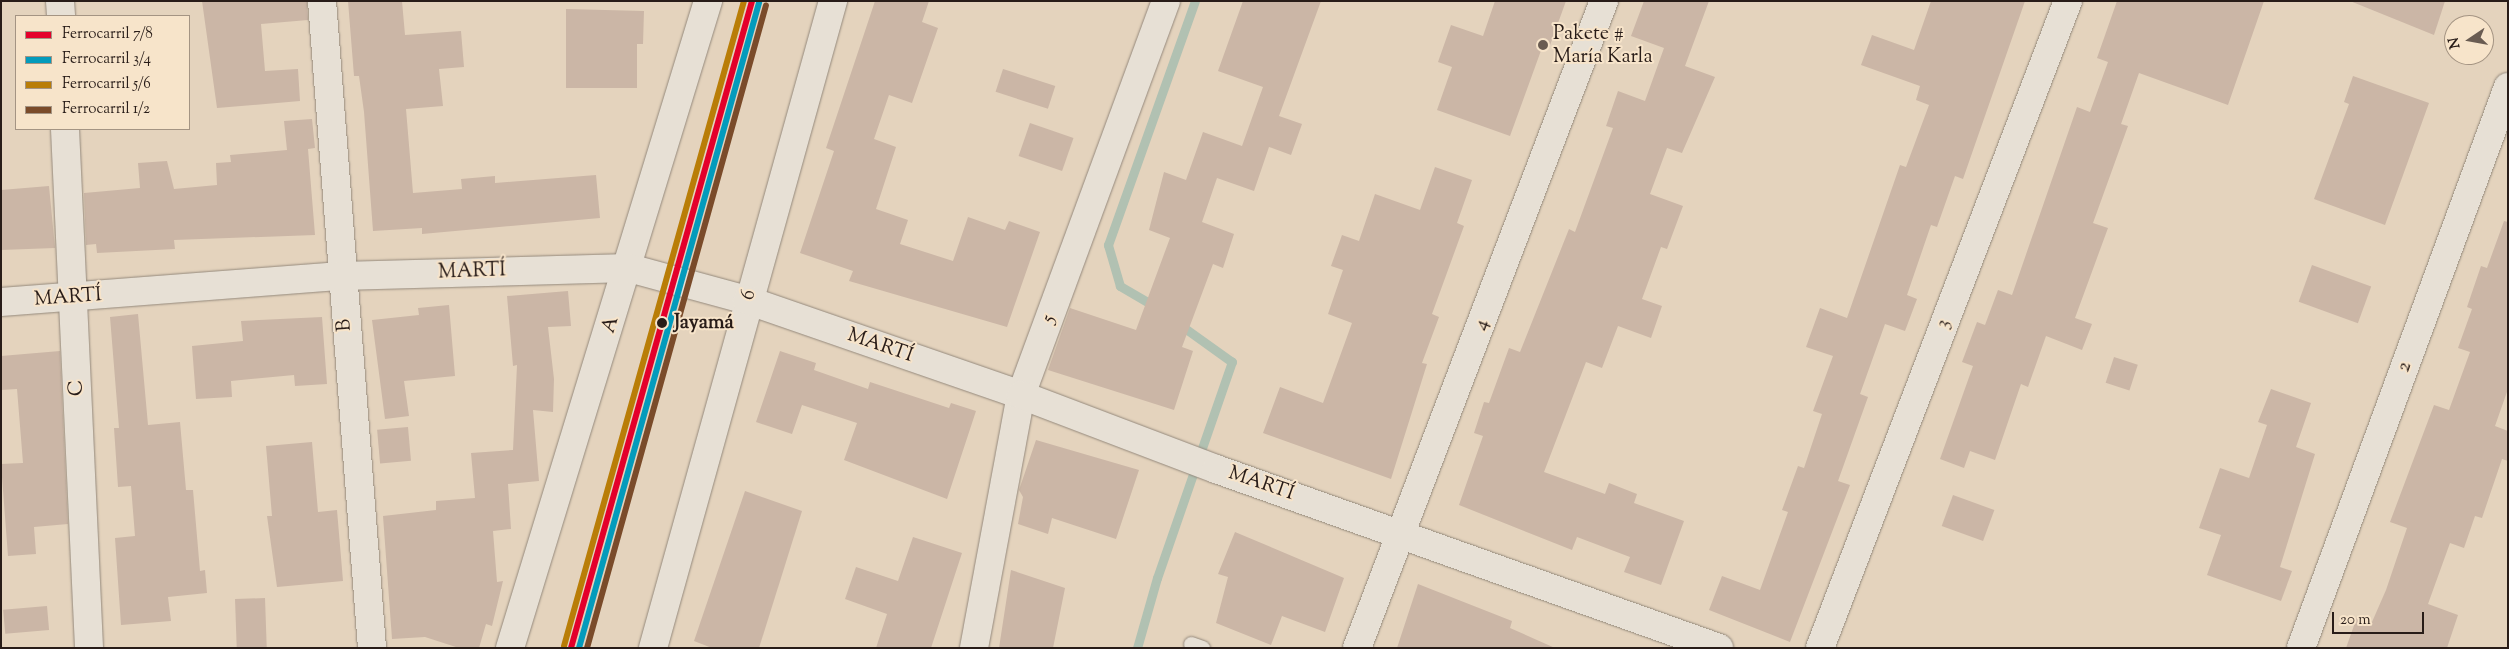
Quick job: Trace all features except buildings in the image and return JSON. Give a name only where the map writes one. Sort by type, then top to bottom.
[{"type":"street","points":[[60,1],[60,15]]},
{"type":"street","name":"B","points":[[322,1],[341,276],[372,648]]},
{"type":"street","name":"A","points":[[510,648],[629,268],[708,1]]},
{"type":"street","name":"6","points":[[653,648],[747,300],[833,1]]},
{"type":"street","name":"5","points":[[974,648],[1021,394],[1166,1]]},
{"type":"street","name":"4","points":[[1357,648],[1403,533],[1604,1]]},
{"type":"street","name":"3","points":[[1820,648],[2068,1]]},
{"type":"street","name":"2","points":[[2301,648],[2508,87]]},
{"type":"street","name":"C","points":[[65,130],[89,648]]},
{"type":"street","name":"MARTÍ","points":[[1,302],[73,298],[341,276],[629,268],[747,300],[1021,394],[1216,469],[1403,533],[1719,648]]},
{"type":"waterway","points":[[1156,307],[1120,286],[1108,245],[1195,1]]},
{"type":"waterway","points":[[1137,648],[1157,578],[1232,362],[1179,324]]},
{"type":"rail line","name":"5/6","points":[[564,646],[744,1]]},
{"type":"rail line","name":"7/8","points":[[571,648],[752,1]]},
{"type":"rail line","name":"3/4","points":[[579,648],[759,3]]},
{"type":"rail line","name":"1/2","points":[[587,648],[766,5]]},
{"type":"place","name":"Pakete # María Karla","points":[[1543,45]]},
{"type":"place","name":"Jayamá","points":[[662,323]]}]
